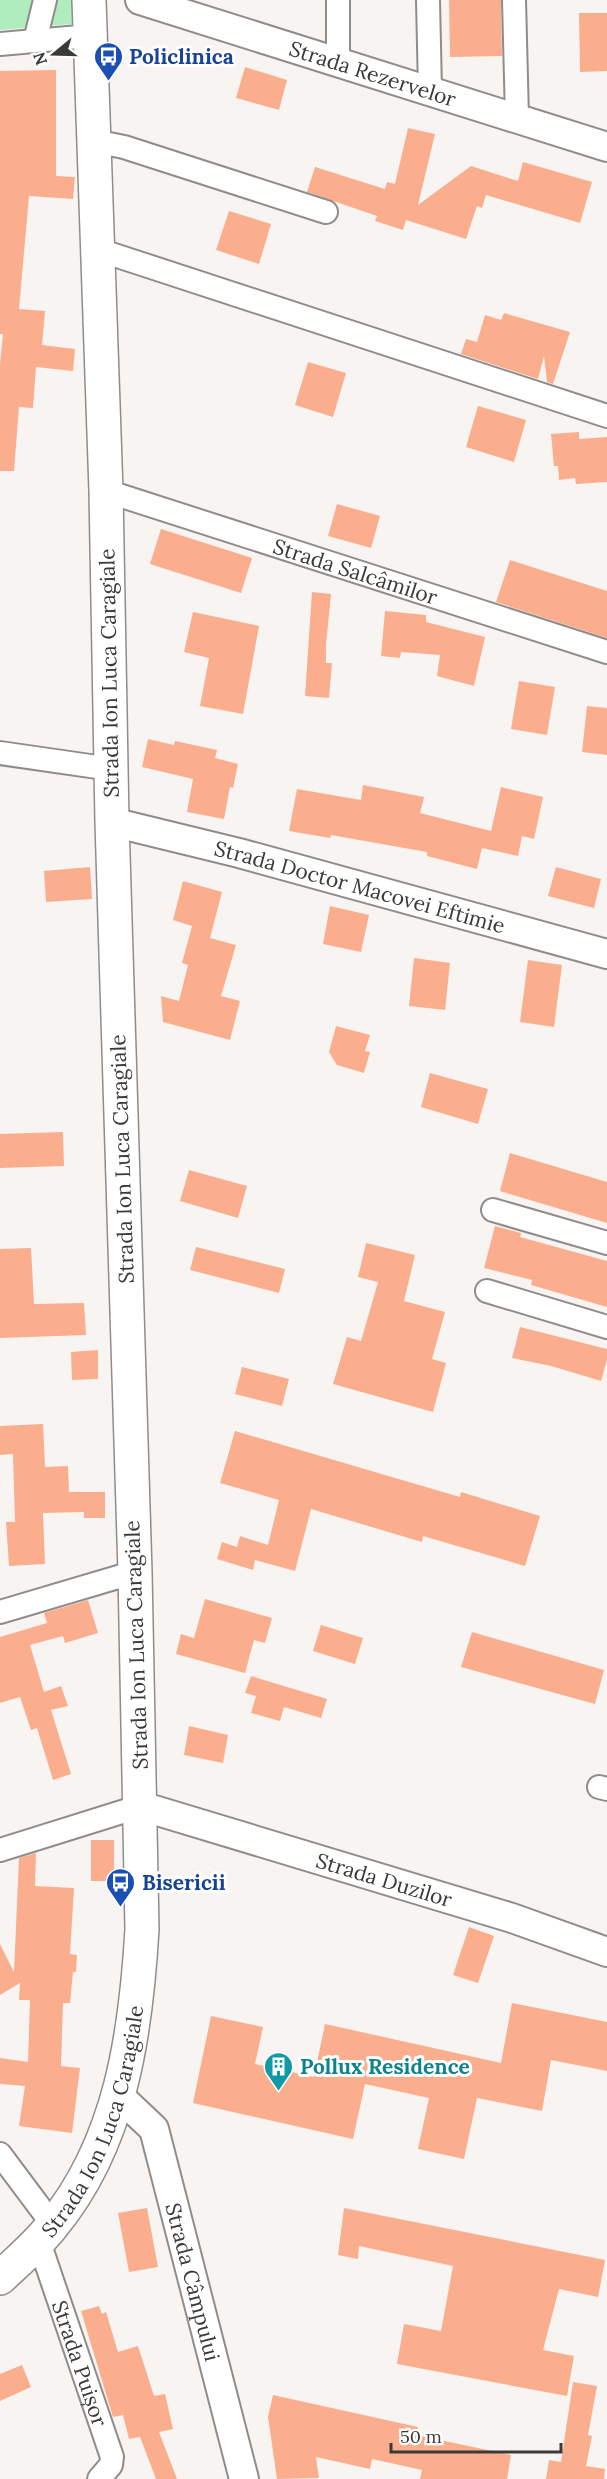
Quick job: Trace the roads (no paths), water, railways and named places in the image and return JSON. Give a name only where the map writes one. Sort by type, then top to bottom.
[{"type":"main road","name":"Strada Ion Luca Caragiale","points":[[0,2278],[46,2234],[77,2192],[95,2158],[119,2096],[133,2026],[140,1966],[142,1899],[150,1808],[135,1572],[112,822],[99,250],[89,0]]},
{"type":"street","points":[[35,40],[45,0]]},
{"type":"street","name":"Strada Rezervelor","points":[[140,0],[607,147]]},
{"type":"street","points":[[338,0],[338,61]]},
{"type":"street","points":[[428,0],[430,90]]},
{"type":"street","points":[[514,0],[517,118]]},
{"type":"street","points":[[0,44],[90,36]]},
{"type":"street","points":[[94,141],[124,147],[326,212]]},
{"type":"street","points":[[99,250],[607,416]]},
{"type":"street","name":"Strada Salcâmilor","points":[[106,491],[607,652]]},
{"type":"street","points":[[0,753],[111,769]]},
{"type":"street","name":"Strada Doctor Macovei Eftimie","points":[[112,822],[239,853],[607,954]]},
{"type":"street","points":[[493,1210],[607,1244]]},
{"type":"street","points":[[487,1291],[607,1327]]},
{"type":"street","points":[[0,1612],[135,1572]]},
{"type":"street","points":[[0,1850],[150,1808]]},
{"type":"street","name":"Strada Duzilor","points":[[150,1808],[556,1933],[607,1952]]},
{"type":"street","points":[[556,1933],[607,1935]]},
{"type":"street","name":"Strada Câmpului","points":[[119,2096],[154,2129],[244,2479]]},
{"type":"street","name":"Strada Puișor","points":[[0,2154],[46,2234],[112,2457],[111,2465],[99,2479]]},
{"type":"place","name":"Policlinica","points":[[108,82]]},
{"type":"place","name":"Bisericii","points":[[121,1908]]},
{"type":"place","name":"Pollux Residence","points":[[279,2092]]}]
